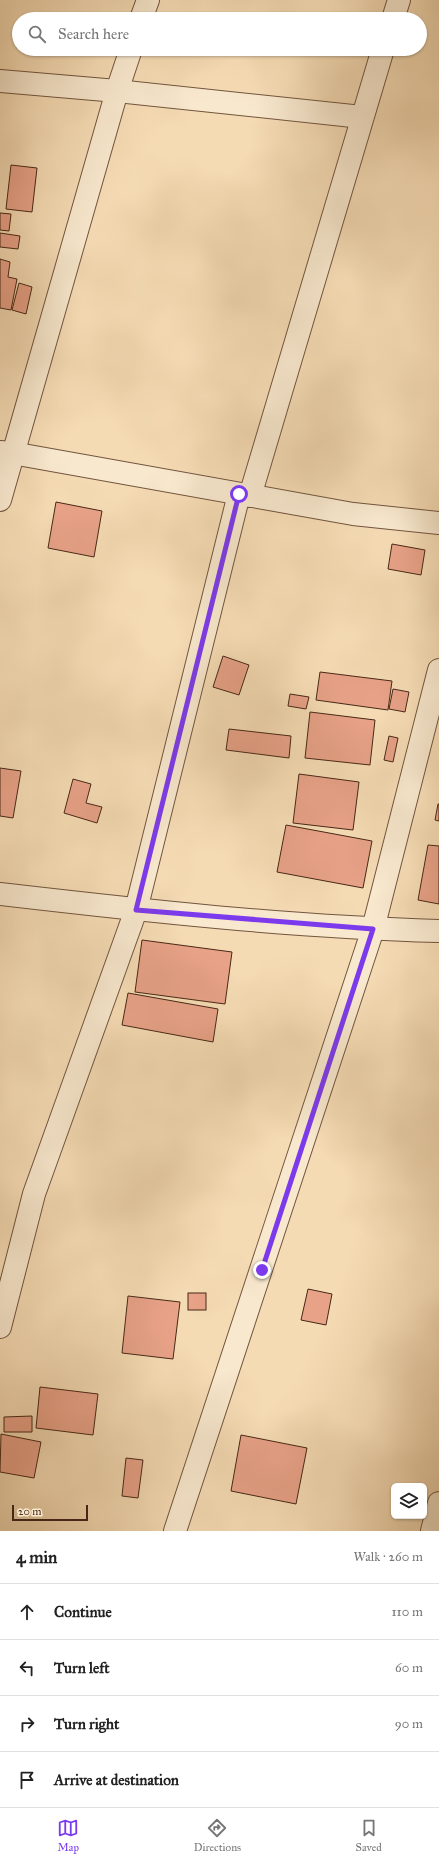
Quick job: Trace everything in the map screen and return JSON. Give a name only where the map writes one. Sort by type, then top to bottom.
[{"type":"street","points":[[144,12],[148,0]]},
{"type":"street","points":[[395,12],[399,0]]},
{"type":"street","points":[[0,500],[6,453],[129,56]]},
{"type":"street","points":[[0,1327],[34,1194],[136,910],[245,495],[381,56]]},
{"type":"street","points":[[0,81],[117,91],[362,117]]},
{"type":"street","points":[[6,453],[353,514],[439,523]]},
{"type":"street","points":[[175,1531],[373,929],[439,670]]},
{"type":"street","points":[[0,894],[136,910],[373,929],[439,931]]},
{"type":"street","points":[[432,1531],[439,1503]]},
{"type":"building","points":[[11,165],[37,168],[32,212],[6,209]]},
{"type":"building","points":[[0,213],[11,214],[9,231],[0,230]]},
{"type":"building","points":[[0,233],[20,236],[18,249],[0,247]]},
{"type":"building","points":[[0,259],[10,262],[8,277],[17,279],[11,310],[0,308]]},
{"type":"building","points":[[19,283],[32,287],[26,314],[12,310]]},
{"type":"building","points":[[56,502],[102,511],[94,557],[48,548]]},
{"type":"building","points":[[392,544],[425,550],[421,575],[388,569]]},
{"type":"building","points":[[223,656],[249,665],[239,695],[213,687]]},
{"type":"building","points":[[320,672],[392,681],[388,710],[316,700]]},
{"type":"building","points":[[393,689],[409,692],[405,712],[389,709]]},
{"type":"building","points":[[290,694],[309,697],[306,709],[288,706]]},
{"type":"building","points":[[310,712],[375,720],[370,765],[305,758]]},
{"type":"building","points":[[229,729],[291,736],[289,758],[226,750]]},
{"type":"building","points":[[389,736],[398,738],[393,762],[384,760]]},
{"type":"building","points":[[0,768],[21,771],[13,818],[0,816]]},
{"type":"building","points":[[299,774],[359,782],[353,830],[293,823]]},
{"type":"building","points":[[73,779],[91,784],[86,803],[102,807],[97,823],[64,813]]},
{"type":"building","points":[[439,804],[439,821],[435,820]]},
{"type":"building","points":[[286,825],[372,841],[363,888],[277,872]]},
{"type":"building","points":[[428,845],[439,846],[439,904],[418,900]]},
{"type":"building","points":[[142,940],[232,952],[225,1004],[135,992]]},
{"type":"building","points":[[128,993],[218,1009],[213,1042],[122,1025]]},
{"type":"building","points":[[308,1289],[332,1294],[326,1325],[301,1320]]},
{"type":"building","points":[[188,1293],[206,1293],[206,1310],[188,1310]]},
{"type":"building","points":[[128,1296],[180,1302],[173,1359],[122,1353]]},
{"type":"building","points":[[40,1387],[98,1394],[93,1435],[36,1428]]},
{"type":"building","points":[[32,1416],[32,1432],[4,1432],[4,1417]]},
{"type":"building","points":[[1,1434],[41,1442],[34,1478],[0,1472]]},
{"type":"building","points":[[241,1435],[307,1448],[296,1504],[231,1491]]},
{"type":"building","points":[[126,1458],[143,1460],[138,1498],[122,1496]]},
{"type":"route","points":[[239,494],[136,910],[373,929],[262,1270]]}]
